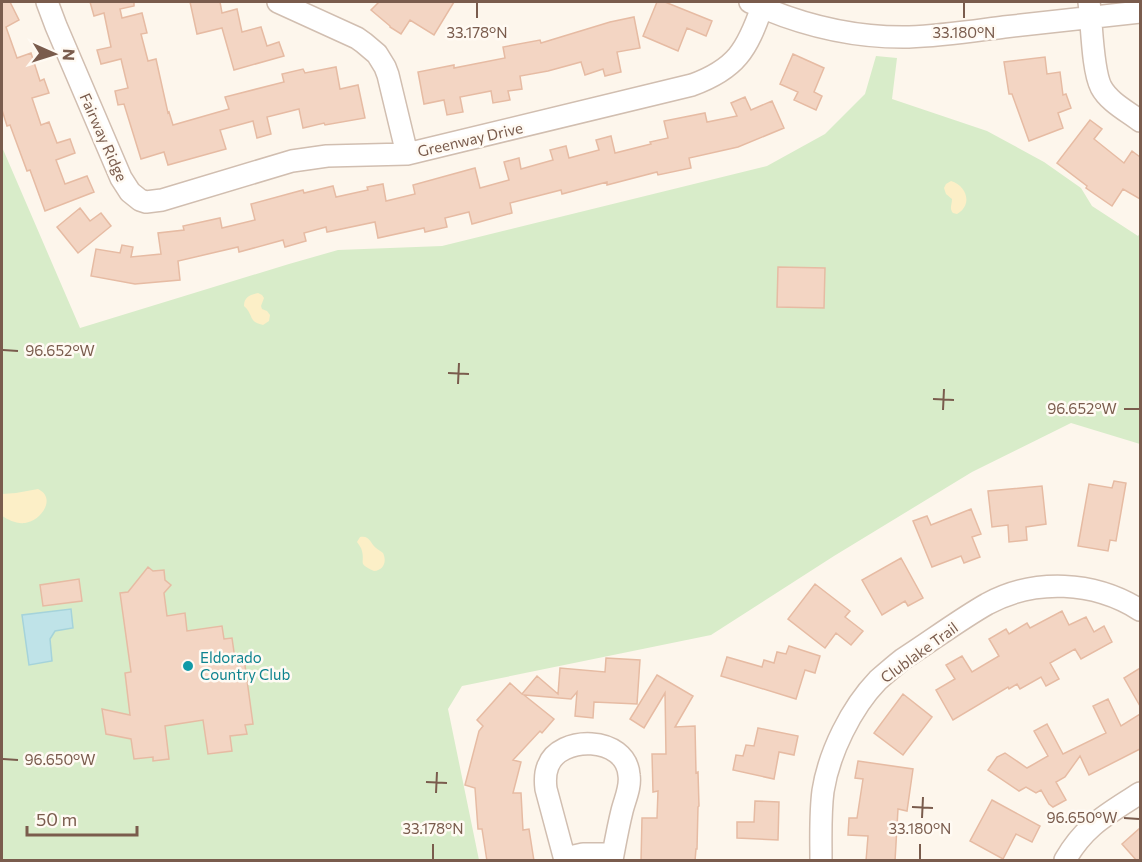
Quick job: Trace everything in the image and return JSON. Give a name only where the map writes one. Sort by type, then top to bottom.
[{"type":"street","name":"Fairway Ridge","points":[[47,2],[121,178],[130,192],[140,200]]},
{"type":"street","points":[[278,2],[357,39],[377,54],[388,75],[408,154]]},
{"type":"street","name":"Greenway Drive","points":[[140,200],[162,201],[278,165],[305,159],[327,156],[408,154],[703,81],[722,70],[743,50],[752,35],[756,4]]},
{"type":"street","points":[[756,4],[831,30],[886,37],[936,35],[1090,9],[1140,12]]},
{"type":"street","points":[[1090,9],[1096,68],[1101,87],[1114,102],[1140,121]]},
{"type":"street","name":"Clublake Trail","points":[[821,861],[822,803],[830,762],[860,703],[879,679],[896,664],[987,605],[1023,590],[1051,586],[1081,587],[1110,595],[1140,610]]},
{"type":"street","points":[[599,744],[612,749],[622,758],[628,770],[629,785],[613,857],[583,854],[565,859],[545,781],[547,766],[561,751],[576,746],[599,744]]},
{"type":"street","points":[[1065,861],[1079,838],[1087,830],[1105,815],[1140,793]]},
{"type":"green space","name":"Eldorado Country Club","points":[[876,56],[897,58],[892,99],[987,131],[1044,162],[1081,188],[1092,206],[1138,236],[1140,233],[1140,444],[1071,423],[972,472],[834,556],[711,635],[462,686],[448,709],[479,860],[2,860],[2,147],[80,328],[338,250],[442,246],[767,166],[825,134],[865,94]]},
{"type":"sand","points":[[951,181],[961,187],[966,196],[965,206],[957,214],[952,211],[952,199],[946,194],[944,188]]},
{"type":"sand","points":[[258,293],[264,298],[262,309],[270,315],[269,321],[263,325],[253,320],[244,306],[248,297]]},
{"type":"sand","points":[[38,489],[44,493],[46,503],[45,509],[36,518],[22,523],[2,516],[2,494]]},
{"type":"sand","points":[[360,537],[368,538],[383,553],[385,562],[380,569],[374,571],[364,565],[361,547],[357,542]]},
{"type":"water","points":[[71,609],[73,628],[55,631],[50,639],[52,661],[29,665],[22,615]]},
{"type":"building","points":[[2,2],[10,2],[19,20],[6,27],[17,58],[31,53],[40,81],[44,79],[49,93],[32,98],[41,125],[49,122],[57,143],[70,139],[75,153],[56,160],[65,184],[87,176],[94,192],[45,211],[30,170],[27,171],[2,110]]},
{"type":"building","points":[[90,2],[134,2],[134,6],[120,9],[122,18],[142,13],[147,33],[141,34],[148,61],[156,59],[168,113],[173,125],[229,109],[225,97],[284,82],[282,74],[303,69],[305,73],[336,67],[340,89],[358,85],[365,118],[303,128],[299,109],[267,117],[271,134],[257,138],[253,121],[220,130],[226,149],[168,165],[164,152],[141,159],[124,104],[118,105],[115,91],[128,88],[121,59],[101,64],[97,50],[111,47],[104,13],[94,16]]},
{"type":"building","points":[[190,2],[220,2],[222,13],[237,9],[242,32],[261,27],[267,46],[279,42],[284,56],[234,70],[222,28],[197,34]]},
{"type":"building","points":[[379,2],[454,2],[434,35],[410,20],[401,34],[371,10]]},
{"type":"building","points":[[657,2],[665,2],[712,21],[706,36],[687,28],[678,51],[643,36]]},
{"type":"building","points":[[634,17],[640,48],[617,52],[621,72],[605,76],[603,69],[585,75],[581,62],[520,76],[522,89],[508,91],[510,100],[493,103],[491,91],[460,97],[463,112],[447,115],[444,100],[424,104],[418,72],[505,58],[503,47],[540,40],[541,43]]},
{"type":"building","points":[[793,54],[824,68],[814,92],[822,96],[816,110],[794,100],[798,92],[780,84]]},
{"type":"building","points":[[1045,57],[1047,74],[1060,72],[1063,95],[1066,94],[1071,108],[1058,113],[1063,128],[1029,141],[1012,94],[1009,94],[1004,62]]},
{"type":"building","points":[[745,97],[751,110],[772,101],[784,128],[738,147],[689,158],[691,168],[658,175],[657,172],[607,185],[607,182],[562,194],[561,190],[510,203],[512,213],[472,224],[469,212],[445,218],[447,227],[425,232],[424,228],[378,238],[375,222],[327,232],[326,227],[304,233],[306,241],[285,247],[283,240],[239,252],[238,247],[178,261],[180,280],[135,284],[91,276],[96,249],[120,253],[122,245],[133,247],[131,257],[161,254],[158,233],[184,230],[183,226],[220,218],[222,228],[255,220],[251,204],[303,190],[304,193],[333,186],[336,197],[383,184],[386,201],[415,194],[413,185],[475,168],[480,188],[509,180],[504,162],[519,158],[521,169],[553,160],[550,150],[566,146],[569,158],[599,150],[596,140],[611,136],[615,153],[651,144],[650,142],[668,138],[664,121],[705,113],[707,122],[737,116],[731,103]]},
{"type":"building","points":[[1090,120],[1102,129],[1094,139],[1124,163],[1132,151],[1140,157],[1140,199],[1123,189],[1112,206],[1086,188],[1087,186],[1057,163]]},
{"type":"building","points":[[80,208],[90,221],[101,213],[111,226],[78,253],[57,227]]},
{"type":"building","points":[[778,267],[825,268],[824,308],[777,307]]},
{"type":"building","points":[[1114,481],[1126,483],[1116,541],[1110,540],[1108,551],[1078,546],[1089,484],[1112,488]]},
{"type":"building","points":[[1042,486],[1046,524],[1026,527],[1027,540],[1009,542],[1008,525],[992,527],[988,491]]},
{"type":"building","points":[[971,509],[981,534],[972,537],[980,557],[964,563],[961,556],[932,567],[913,521],[927,516],[931,525]]},
{"type":"building","points":[[901,558],[923,598],[908,606],[905,601],[882,615],[862,580]]},
{"type":"building","name":"Eldorado Country Club","points":[[148,567],[153,571],[164,570],[165,580],[171,585],[164,593],[167,616],[185,613],[187,631],[222,626],[224,639],[232,638],[235,659],[244,658],[253,724],[245,725],[247,734],[230,736],[232,751],[208,754],[203,720],[165,726],[169,759],[153,761],[153,757],[134,759],[131,739],[106,734],[102,709],[130,715],[125,673],[131,672],[120,593],[128,592]]},
{"type":"building","points":[[79,579],[82,601],[43,606],[40,585]]},
{"type":"building","points":[[815,584],[850,611],[845,617],[863,631],[851,645],[836,633],[825,648],[788,619]]},
{"type":"building","points":[[1062,611],[1069,625],[1086,617],[1094,632],[1104,626],[1112,642],[1081,659],[1075,649],[1050,663],[1059,679],[1046,686],[1041,677],[1020,689],[1017,684],[1009,689],[1008,687],[953,720],[936,690],[955,679],[946,665],[962,656],[972,672],[999,656],[989,639],[1006,629],[1009,634],[1027,623],[1030,628]]},
{"type":"building","points":[[789,646],[820,656],[815,673],[805,670],[796,699],[721,676],[727,657],[762,667],[764,660],[774,663],[777,652],[786,654]]},
{"type":"building","points":[[606,658],[640,660],[637,704],[594,702],[593,718],[575,716],[577,692],[571,699],[524,695],[554,719],[513,760],[521,762],[513,793],[521,793],[523,830],[529,829],[534,861],[487,861],[482,829],[478,829],[475,788],[465,785],[479,731],[483,726],[477,720],[510,683],[522,694],[537,676],[558,694],[560,668],[605,672]]},
{"type":"building","points":[[1140,668],[1140,706],[1124,678]]},
{"type":"building","points":[[657,675],[693,696],[675,727],[695,726],[699,806],[695,861],[641,861],[642,818],[657,818],[658,791],[653,792],[652,754],[666,754],[665,693],[644,728],[630,719]]},
{"type":"building","points":[[903,694],[932,717],[903,755],[874,733]]},
{"type":"building","points":[[1108,699],[1121,726],[1140,714],[1140,749],[1089,775],[1080,756],[1065,777],[1056,782],[1066,800],[1053,807],[1041,790],[1036,793],[1026,787],[1019,791],[988,770],[997,757],[1005,753],[1027,768],[1048,756],[1034,731],[1047,724],[1063,754],[1106,733],[1093,706]]},
{"type":"building","points":[[758,728],[798,736],[794,755],[779,752],[774,779],[733,770],[736,755],[743,756],[746,745],[754,746]]},
{"type":"building","points":[[858,761],[913,769],[907,811],[898,809],[895,861],[866,861],[868,836],[848,835],[849,818],[857,818],[863,779],[855,778]]},
{"type":"building","points":[[992,800],[1040,826],[1032,842],[1016,834],[1003,859],[970,841]]},
{"type":"building","points":[[755,801],[779,802],[778,840],[737,838],[737,822],[754,822]]},
{"type":"building","points":[[1140,828],[1140,861],[1137,861],[1122,844]]},
{"type":"place","name":"Eldorado Country Club","points":[[188,666]]}]
